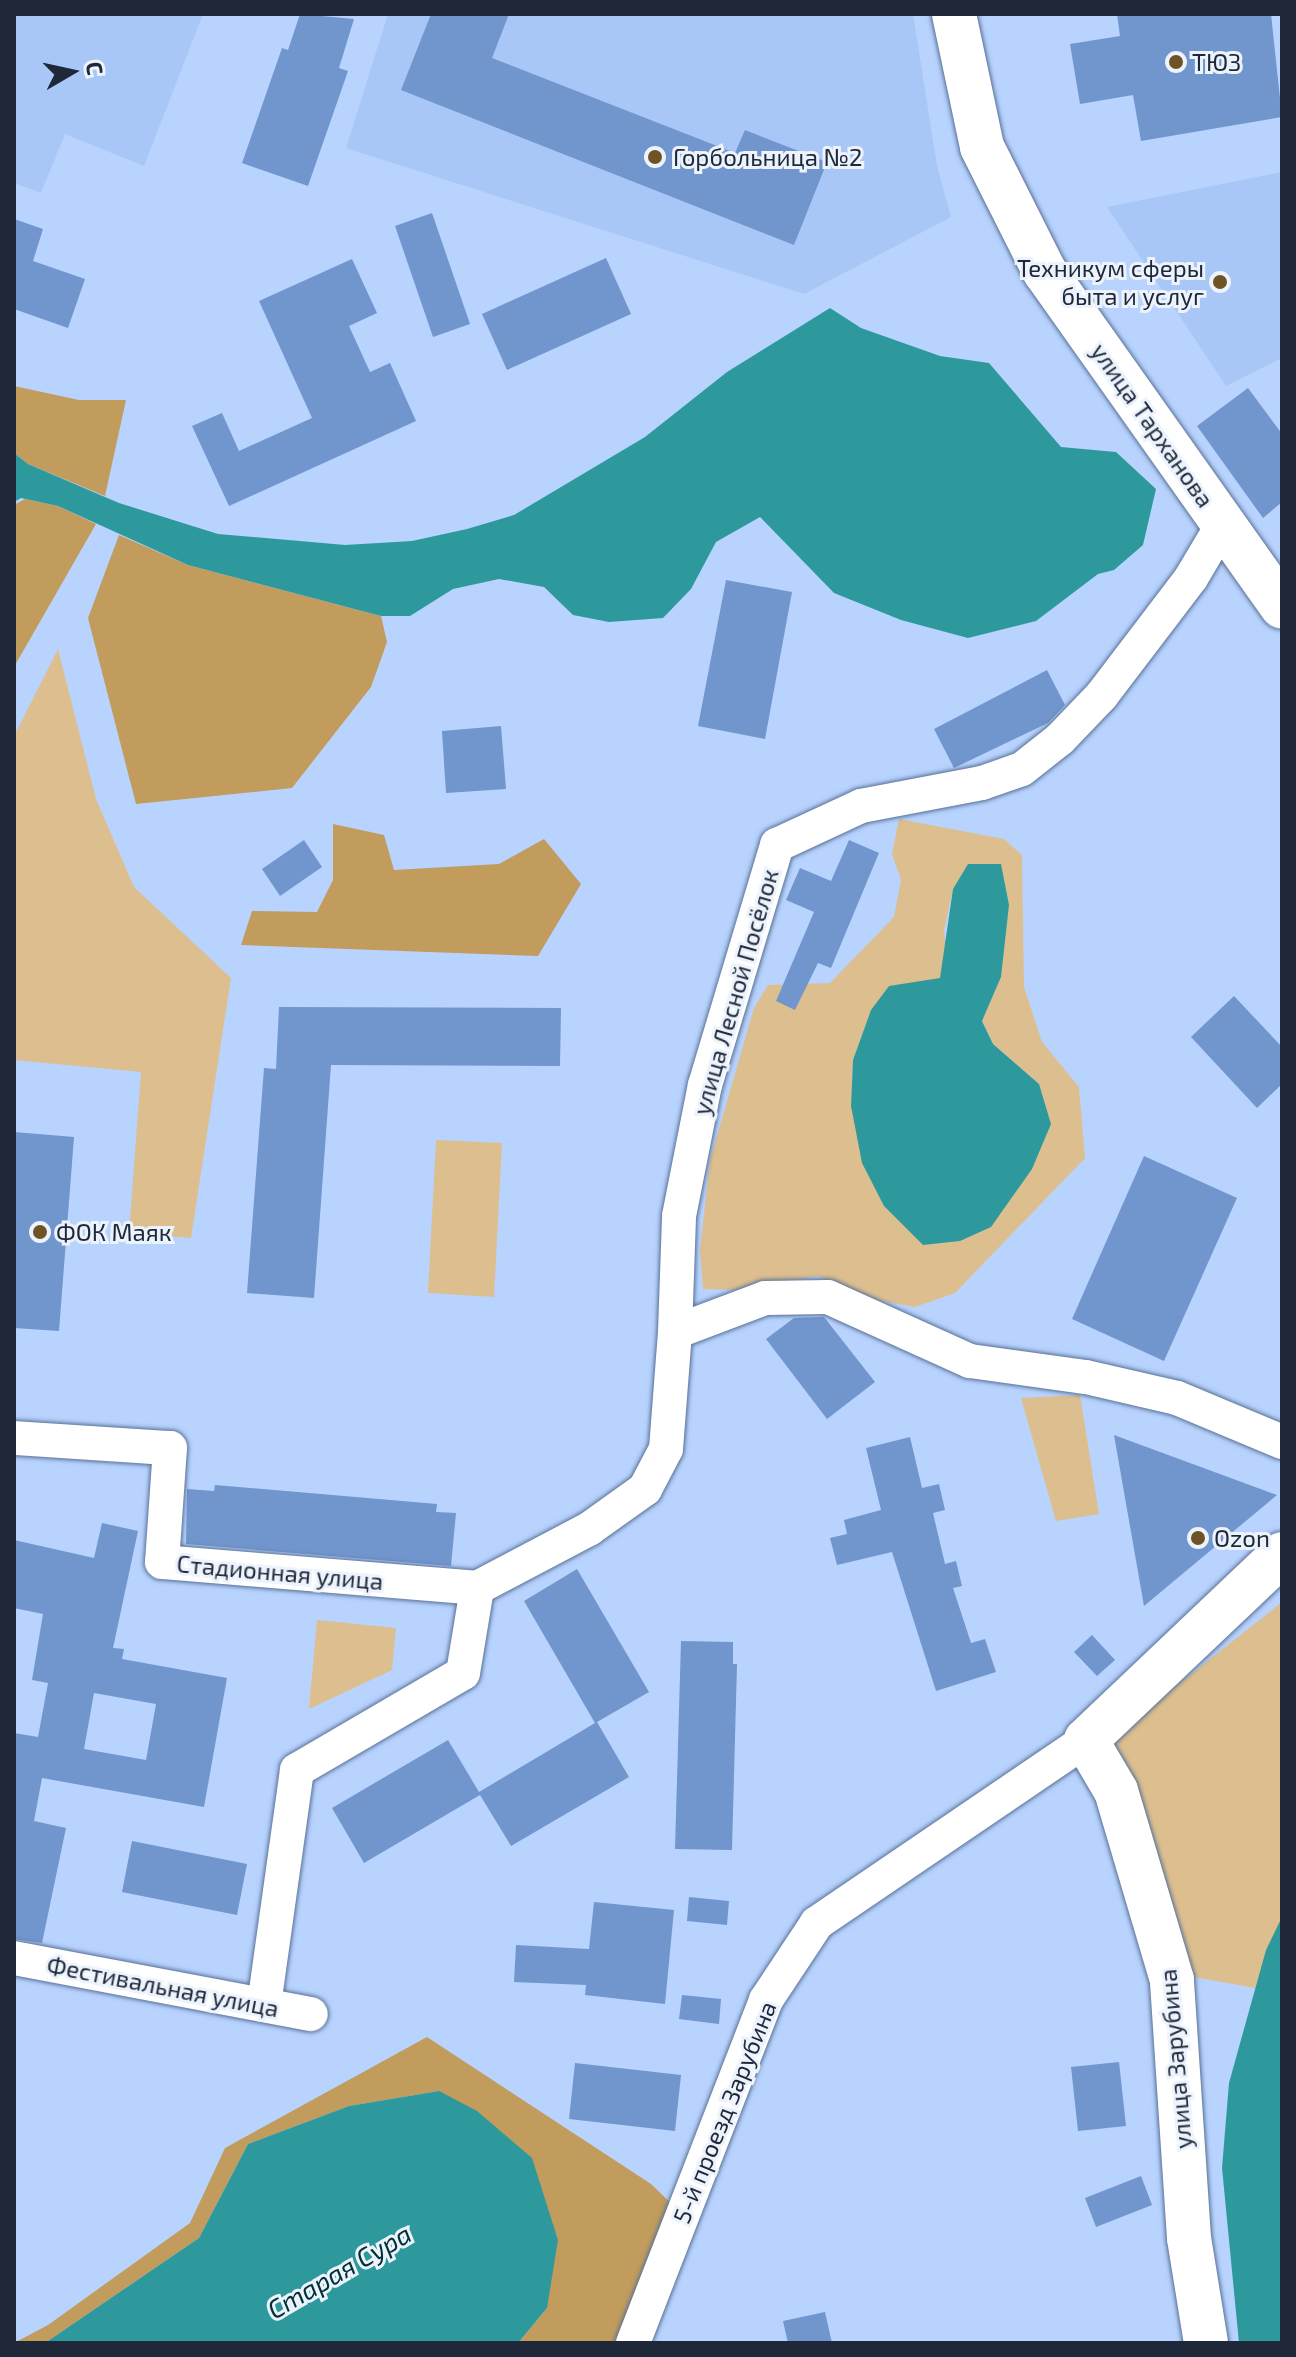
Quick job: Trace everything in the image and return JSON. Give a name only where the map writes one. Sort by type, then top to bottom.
[{"type":"street","name":"улица Тарханова","points":[[954,14],[982,147],[1045,272],[1282,607]]},
{"type":"street","name":"улица Лесной Посёлок","points":[[477,1588],[589,1529],[645,1489],[666,1449],[675,1332],[679,1216],[705,1085],[777,845],[861,806],[982,783],[1022,769],[1060,739],[1102,695],[1191,578],[1223,524]]},
{"type":"street","points":[[675,1332],[765,1298],[828,1297],[970,1361],[1086,1377],[1177,1398],[1282,1442]]},
{"type":"street","name":"Стадионная улица","points":[[14,1438],[170,1448],[162,1562],[477,1588]]},
{"type":"street","points":[[1086,1740],[1282,1554]]},
{"type":"street","points":[[264,2005],[297,1770],[463,1673],[477,1588]]},
{"type":"street","name":"5-й проезд Зарубина","points":[[633,2343],[766,2000],[817,1923],[1086,1740]]},
{"type":"street","name":"улица Зарубина","points":[[1086,1740],[1116,1791],[1172,1980],[1189,2238],[1206,2343]]},
{"type":"street","name":"Фестивальная улица","points":[[14,1958],[311,2014]]},
{"type":"shaded area","points":[[14,14],[203,14],[144,166],[65,134],[41,193],[14,183]]},
{"type":"shaded area","name":"Горбольница №2","points":[[388,14],[913,14],[937,166],[951,217],[804,294],[346,148]]},
{"type":"shaded area","name":"Техникум сферы быта и услуг","points":[[1282,172],[1282,358],[1226,386],[1107,207]]},
{"type":"shaded area","points":[[14,386],[79,400],[126,400],[105,496],[28,464],[14,453]]},
{"type":"shaded area","points":[[25,499],[58,506],[96,524],[14,667],[14,505]]},
{"type":"shaded area","points":[[119,535],[188,565],[381,616],[387,642],[371,687],[292,788],[136,804],[88,618]]},
{"type":"shaded area","points":[[58,649],[96,799],[134,887],[231,978],[191,1238],[129,1232],[141,1072],[14,1060],[14,736]]},
{"type":"shaded area","points":[[899,819],[1004,839],[1022,855],[1024,987],[1042,1042],[1079,1087],[1085,1158],[955,1293],[915,1307],[865,1298],[818,1276],[735,1290],[703,1289],[700,1250],[710,1160],[754,1008],[768,985],[830,983],[894,917],[901,880],[892,854]],"holes":[[[968,864],[1001,977],[982,1020],[993,1044],[1039,1084],[851,1106],[853,1060],[871,1010],[918,982],[940,978],[947,955],[944,931],[953,889]]]},
{"type":"shaded area","points":[[333,824],[384,835],[394,870],[499,864],[544,839],[581,884],[538,956],[241,945],[252,911],[317,912],[333,880]]},
{"type":"shaded area","points":[[436,1140],[502,1143],[494,1297],[428,1293]]},
{"type":"shaded area","points":[[1080,1395],[1099,1514],[1056,1521],[1021,1398]]},
{"type":"shaded area","points":[[1282,1602],[1282,1917],[1255,1988],[1194,1977],[1115,1751],[1119,1731]]},
{"type":"shaded area","points":[[317,1620],[396,1628],[392,1670],[309,1709]]},
{"type":"shaded area","points":[[427,2037],[651,2184],[679,2211],[623,2343],[518,2343],[547,2308],[439,2091],[349,2106],[248,2144],[199,2238],[45,2343],[14,2343],[48,2325],[190,2223],[225,2148]]},
{"type":"water","points":[[830,308],[861,328],[940,356],[989,363],[1061,447],[1116,452],[1156,489],[1143,545],[1114,570],[1098,574],[1036,621],[968,638],[901,620],[834,593],[760,517],[716,542],[691,589],[663,618],[609,622],[573,615],[544,587],[499,579],[453,589],[410,616],[381,616],[188,565],[58,506],[21,498],[14,502],[14,453],[28,464],[119,503],[218,534],[345,545],[412,541],[467,529],[514,515],[645,437],[727,372]]},
{"type":"water","points":[[968,864],[1001,864],[1009,905],[1001,977],[982,1021],[993,1044],[1039,1084],[1051,1124],[1032,1169],[991,1227],[960,1241],[923,1245],[884,1206],[862,1163],[851,1106],[853,1060],[871,1010],[889,986],[940,978],[953,889]]},
{"type":"water","points":[[1282,1917],[1282,2343],[1239,2343],[1222,2168],[1229,2083],[1266,1950]]},
{"type":"water","name":"Старая Сура","points":[[439,2091],[477,2111],[532,2158],[558,2240],[547,2308],[518,2343],[45,2343],[199,2238],[248,2144],[349,2106]]},
{"type":"building","points":[[300,14],[354,19],[339,68],[348,71],[308,186],[242,163],[282,48],[288,50]]},
{"type":"building","points":[[431,14],[509,14],[492,58],[735,153],[745,130],[827,162],[794,245],[401,90]]},
{"type":"building","name":"ТЮЗ","points":[[1117,14],[1271,14],[1282,117],[1141,141],[1133,95],[1080,104],[1070,44],[1120,36]]},
{"type":"building","points":[[432,213],[470,324],[433,337],[395,226]]},
{"type":"building","points":[[14,219],[43,229],[33,261],[85,279],[68,328],[14,309]]},
{"type":"building","points":[[606,258],[631,314],[507,370],[482,314]]},
{"type":"building","points":[[352,259],[377,313],[349,326],[370,372],[390,363],[416,421],[229,506],[192,426],[222,413],[239,451],[312,418],[259,301]]},
{"type":"building","points":[[1248,388],[1282,434],[1282,502],[1263,518],[1197,426]]},
{"type":"building","points":[[726,580],[792,592],[765,739],[698,726]]},
{"type":"building","points":[[1047,670],[1065,705],[1048,723],[954,768],[934,729]]},
{"type":"building","points":[[501,726],[506,789],[446,793],[442,731]]},
{"type":"building","points":[[304,840],[322,867],[280,896],[262,869]]},
{"type":"building","points":[[849,840],[879,853],[831,968],[818,963],[795,1010],[776,1001],[814,912],[786,900],[800,868],[831,881]]},
{"type":"building","points":[[1234,996],[1282,1047],[1282,1084],[1257,1108],[1191,1037]]},
{"type":"building","points":[[279,1007],[561,1008],[560,1066],[331,1065],[314,1298],[247,1293],[264,1068],[276,1069]]},
{"type":"building","name":"ФОК Маяк","points":[[14,1132],[74,1137],[59,1331],[14,1328]]},
{"type":"building","points":[[1144,1156],[1237,1198],[1164,1361],[1072,1319]]},
{"type":"building","points":[[824,1317],[875,1382],[827,1419],[766,1339],[794,1318]]},
{"type":"building","points":[[1114,1435],[1277,1495],[1144,1606]]},
{"type":"building","points":[[910,1437],[922,1488],[939,1484],[945,1510],[933,1513],[945,1564],[956,1561],[962,1586],[953,1588],[971,1643],[985,1639],[996,1672],[936,1691],[892,1552],[837,1565],[830,1538],[847,1534],[844,1520],[881,1510],[866,1448]]},
{"type":"building","points":[[215,1485],[437,1504],[436,1512],[456,1513],[451,1566],[186,1544],[187,1489],[214,1491]]},
{"type":"building","points":[[102,1523],[138,1531],[113,1648],[124,1649],[122,1659],[227,1678],[204,1807],[42,1778],[34,1821],[66,1828],[42,1943],[14,1939],[14,1733],[38,1737],[48,1683],[32,1680],[43,1614],[14,1608],[14,1540],[94,1558]],"holes":[[[94,1693],[156,1704],[146,1760],[84,1749]]]},
{"type":"building","points":[[577,1569],[649,1692],[597,1722],[629,1777],[511,1846],[480,1795],[364,1863],[332,1808],[448,1740],[479,1792],[595,1723],[524,1601]]},
{"type":"building","points":[[1092,1635],[1115,1660],[1097,1676],[1074,1652]]},
{"type":"building","points":[[681,1641],[733,1642],[733,1664],[737,1664],[732,1850],[675,1849]]},
{"type":"building","points":[[132,1841],[247,1864],[237,1915],[122,1892]]},
{"type":"building","points":[[689,1897],[729,1901],[727,1925],[687,1921]]},
{"type":"building","points":[[594,1902],[674,1910],[665,2004],[585,1995],[586,1985],[514,1982],[516,1945],[589,1949]]},
{"type":"building","points":[[682,1995],[721,1999],[719,2024],[679,2019]]},
{"type":"building","points":[[1119,2062],[1126,2126],[1078,2131],[1071,2067]]},
{"type":"building","points":[[575,2063],[681,2075],[675,2131],[569,2119]]},
{"type":"building","points":[[1141,2176],[1152,2205],[1096,2227],[1085,2198]]},
{"type":"building","points":[[825,2312],[832,2343],[788,2343],[783,2321]]},
{"type":"place","name":"ТЮЗ","points":[[1176,62]]},
{"type":"place","name":"Горбольница №2","points":[[655,157]]},
{"type":"place","name":"Техникум сферы быта и услуг","points":[[1220,282]]},
{"type":"place","name":"ФОК Маяк","points":[[40,1232]]},
{"type":"place","name":"Ozon","points":[[1198,1538]]}]
